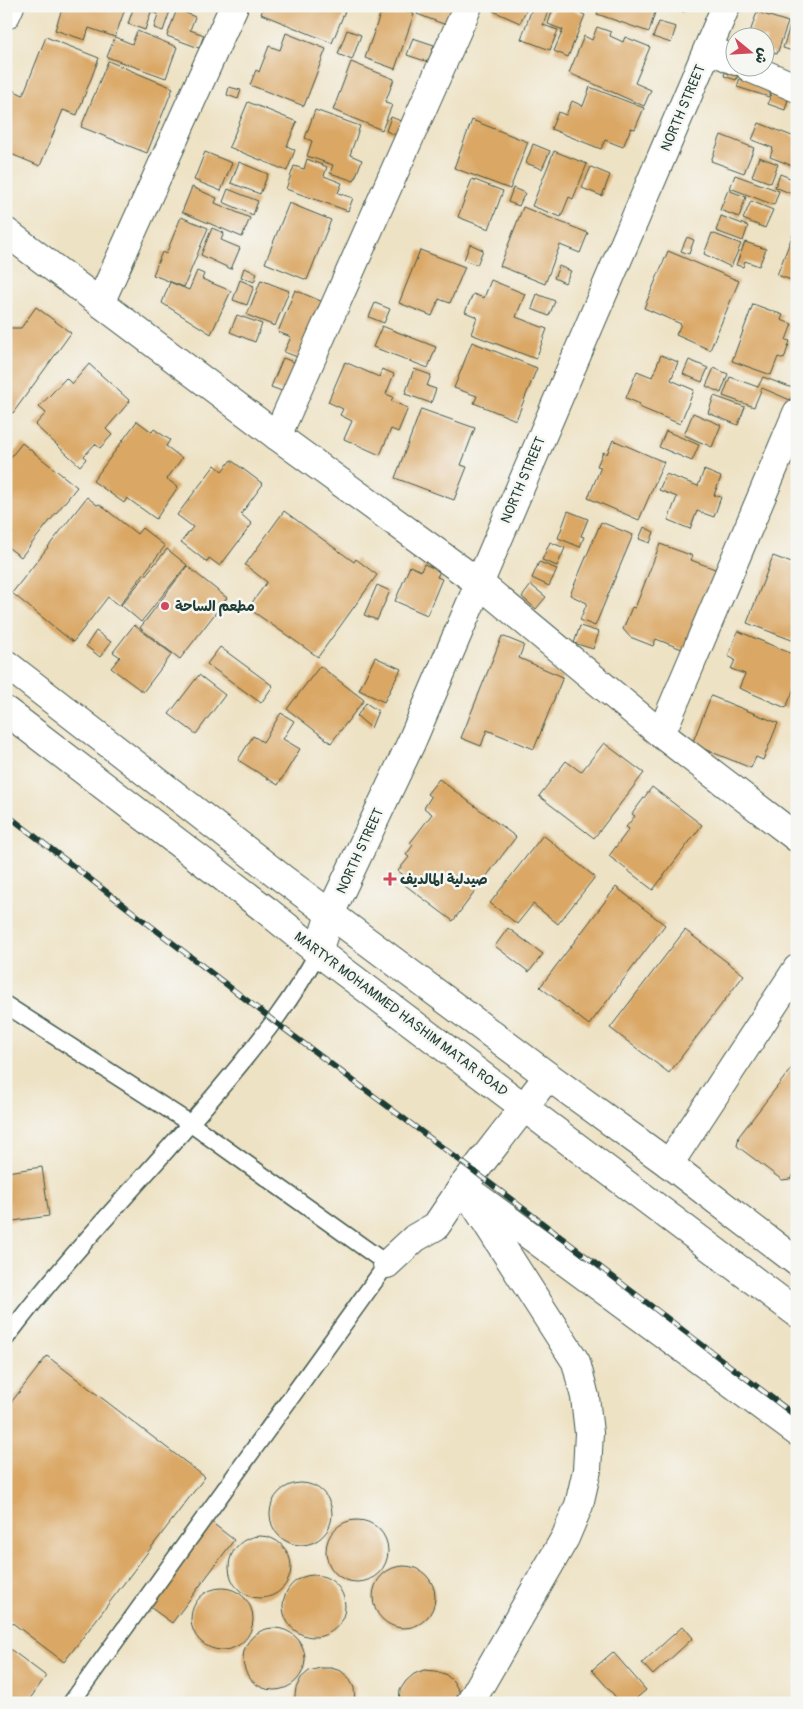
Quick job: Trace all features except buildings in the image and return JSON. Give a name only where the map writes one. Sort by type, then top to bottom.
[{"type":"street","points":[[6,15],[10,6]]},
{"type":"street","points":[[100,303],[234,6]]},
{"type":"street","points":[[277,436],[468,6]]},
{"type":"street","name":"NORTH STREET","points":[[318,952],[330,914],[411,743],[726,6]]},
{"type":"street","points":[[709,49],[726,57]]},
{"type":"street","points":[[774,78],[797,88]]},
{"type":"street","points":[[7,235],[277,436],[479,583],[661,734],[797,838]]},
{"type":"street","points":[[661,734],[797,413]]},
{"type":"street","points":[[6,664],[330,914],[669,1164],[797,1262]]},
{"type":"street","name":"MARTYR MOHAMMED HASHIM MATAR ROAD","points":[[6,711],[318,952],[797,1313]]},
{"type":"street","points":[[669,1164],[797,970]]},
{"type":"street","points":[[387,1264],[414,1238],[436,1226],[463,1186],[548,1076]]},
{"type":"street","points":[[463,1186],[797,1432]]},
{"type":"street","points":[[463,1186],[576,1362],[585,1397],[589,1433],[587,1470],[579,1505],[565,1538],[470,1703]]},
{"type":"lane","points":[[6,1338],[38,1294],[191,1124],[275,1022],[304,978],[318,952]]},
{"type":"lane","points":[[6,1005],[191,1124],[387,1264],[72,1703]]},
{"type":"railway","points":[[6,814],[275,1022],[797,1417]]},
{"type":"place","name":"مطعم الساحة","points":[[165,606]]},
{"type":"place","name":"صيدلية المالديف","points":[[390,879]]}]
